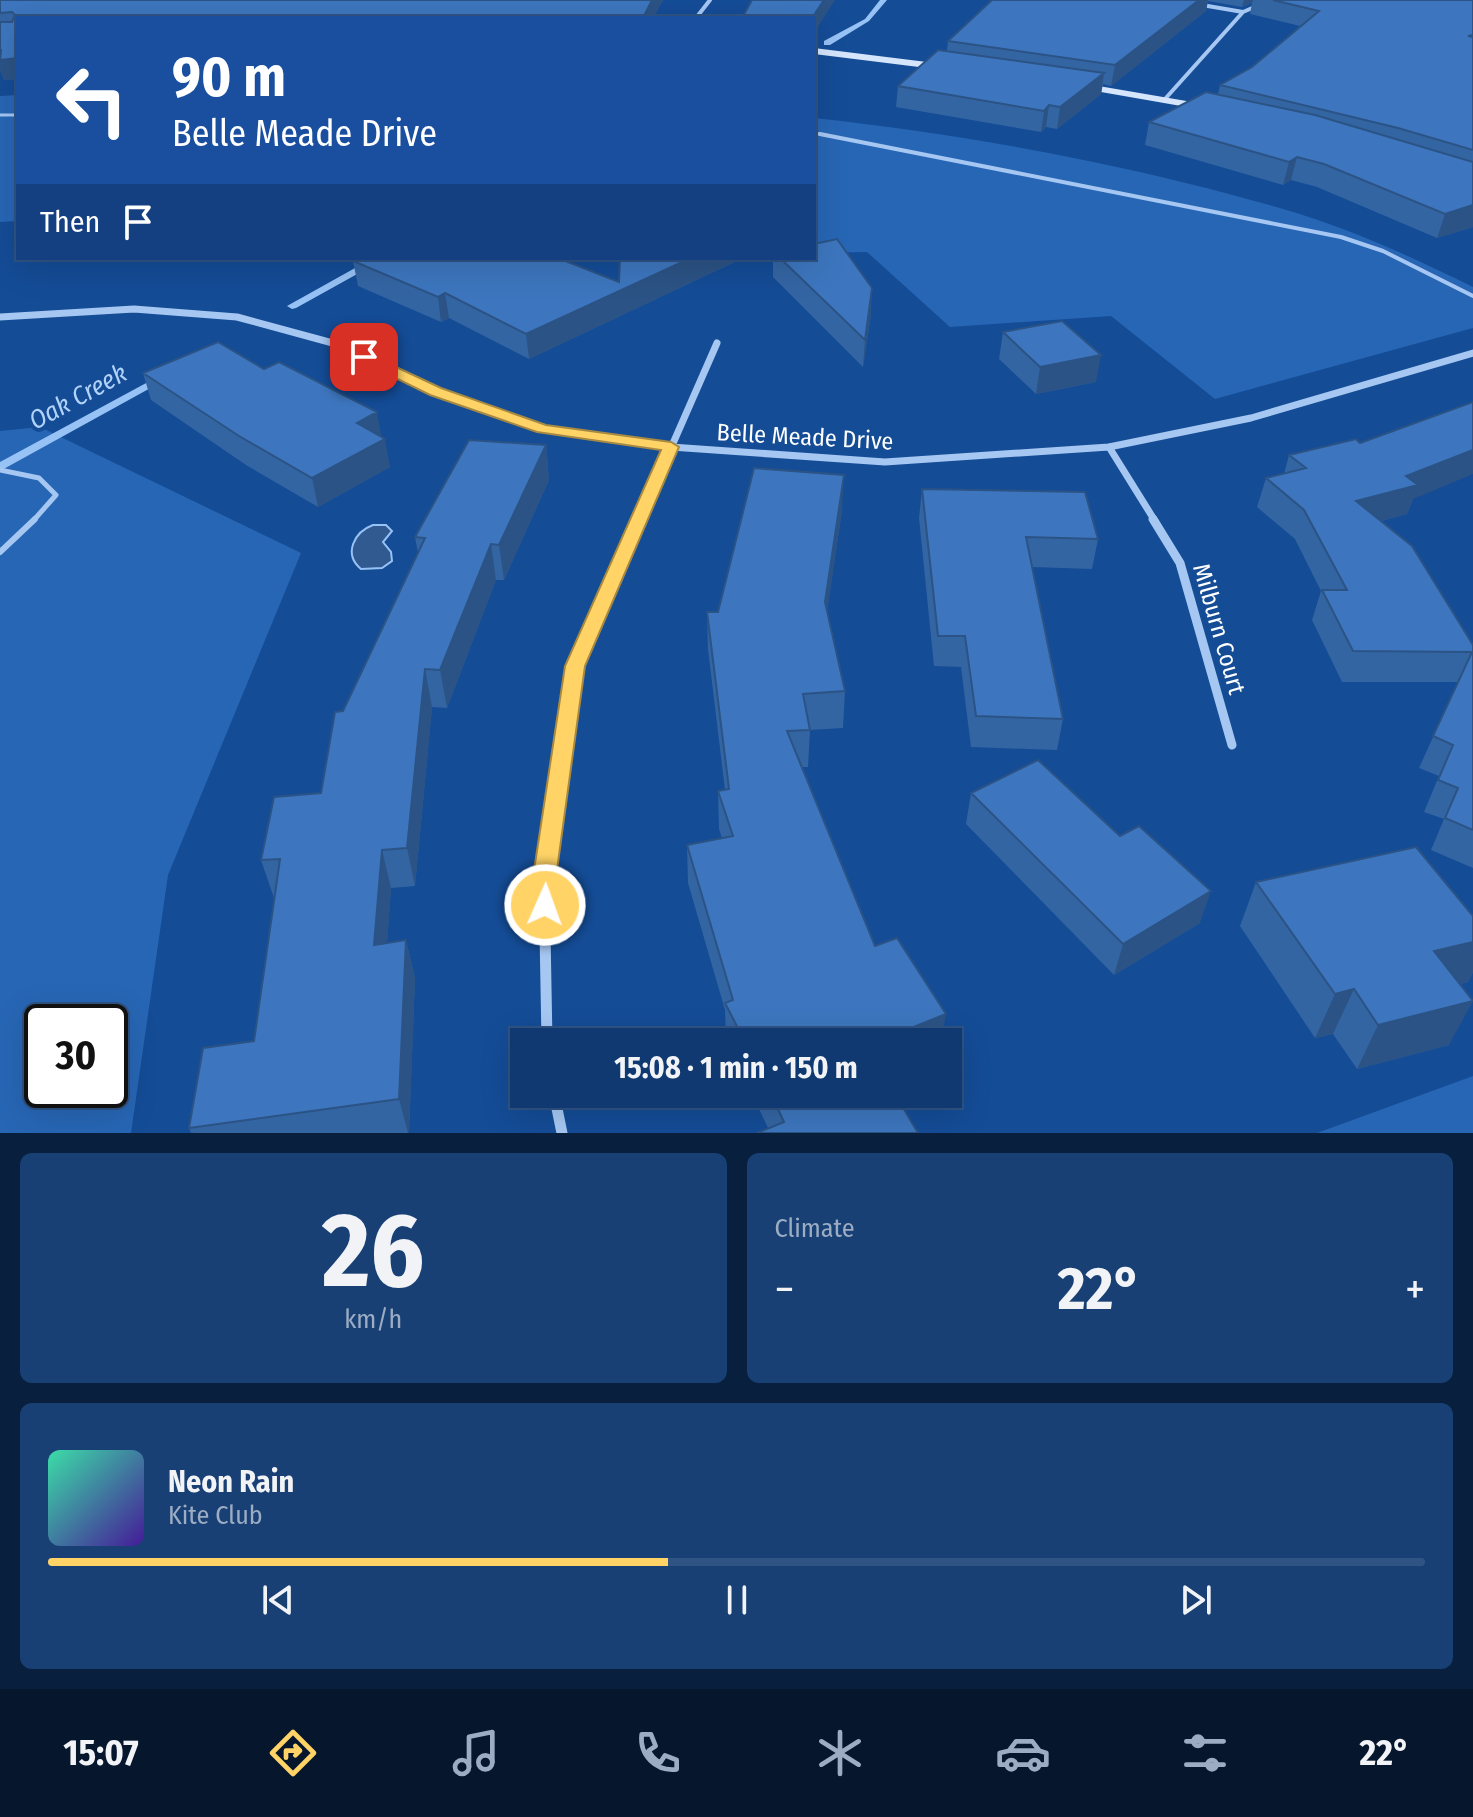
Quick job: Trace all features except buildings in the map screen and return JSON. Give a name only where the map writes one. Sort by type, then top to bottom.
[{"type":"street","points":[[698,16],[710,0]]},
{"type":"street","points":[[1165,99],[1243,12],[1271,0]]},
{"type":"street","points":[[1186,2],[1243,12]]},
{"type":"street","points":[[816,51],[960,69]]},
{"type":"street","points":[[1064,83],[1221,111]]},
{"type":"street","name":"Belle Meade Drive","points":[[0,317],[134,309],[237,317],[340,345],[435,392],[543,429],[671,447],[885,462],[1109,447],[1251,418],[1473,353]]},
{"type":"street","points":[[547,1028],[544,877],[575,666],[717,343]]},
{"type":"street","name":"Milburn Court","points":[[1109,447],[1180,563],[1232,745]]},
{"type":"street","points":[[557,1108],[562,1133]]},
{"type":"lane","points":[[816,133],[1341,237],[1383,251],[1473,296]]},
{"type":"lane","points":[[0,470],[29,472],[49,481],[56,495],[47,508],[0,552]]},
{"type":"shaded area","points":[[16,95],[16,221],[0,222],[0,96]]},
{"type":"shaded area","points":[[816,118],[1051,153],[1226,193],[1308,217],[1380,244],[1473,287],[1473,328],[1215,399],[1111,316],[950,327],[867,252],[816,253]]},
{"type":"shaded area","points":[[40,427],[301,553],[168,875],[131,1133],[0,1133],[0,431]]},
{"type":"shaded area","points":[[386,525],[392,531],[383,542],[391,552],[392,561],[382,568],[361,569],[353,557],[353,544],[366,528]]},
{"type":"shaded area","points":[[1473,1076],[1473,1133],[1317,1133]]},
{"type":"waterway","name":"Oak Creek","points":[[827,43],[867,20],[884,0]]},
{"type":"waterway","name":"Oak Creek","points":[[292,306],[377,260]]},
{"type":"waterway","name":"Oak Creek","points":[[0,467],[161,378]]},
{"type":"route","points":[[364,357],[435,392],[543,429],[671,447],[575,666],[544,877],[545,905]]}]
